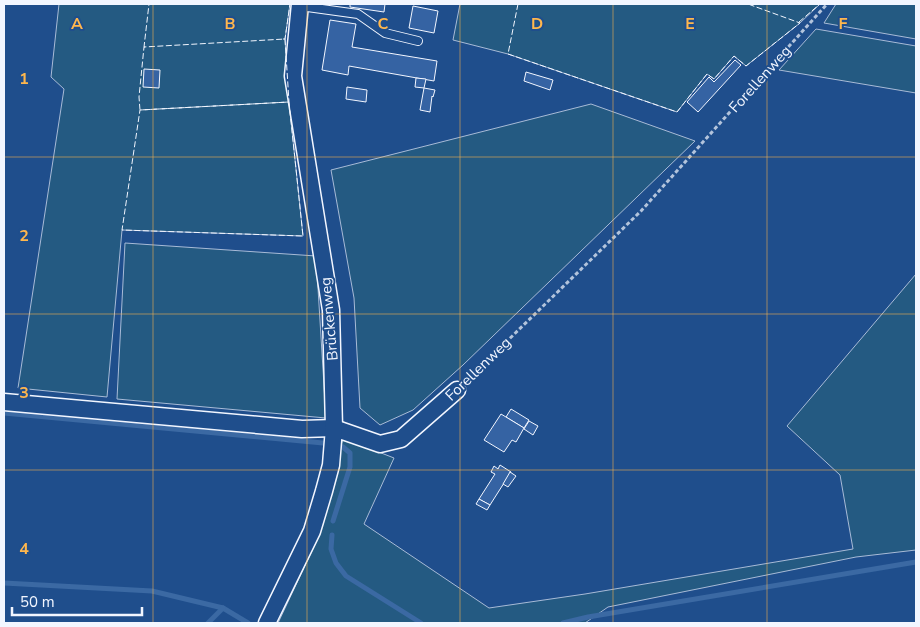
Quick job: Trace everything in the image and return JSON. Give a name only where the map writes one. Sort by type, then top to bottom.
[{"type":"street","name":"Brückenweg","points":[[268,621],[312,531],[331,465],[334,428],[331,310],[293,76],[300,5]]},
{"type":"street","name":"Forellenweg","points":[[4,402],[302,429],[334,428],[380,444],[401,439],[457,390]]},
{"type":"lane","points":[[300,5],[358,14],[385,33],[418,41]]},
{"type":"path","name":"Forellenweg","points":[[457,390],[641,211],[827,4]]},
{"type":"shaded area","points":[[59,4],[290,4],[285,39],[289,102],[303,236],[122,230],[107,397],[18,388],[64,89],[51,77]]},
{"type":"shaded area","points":[[460,4],[820,4],[800,23],[746,66],[734,56],[714,79],[707,74],[677,112],[508,54],[453,40]]},
{"type":"shaded area","points":[[836,4],[916,4],[916,39],[824,23]]},
{"type":"shaded area","points":[[816,29],[916,46],[916,93],[779,70]]},
{"type":"shaded area","points":[[591,104],[695,141],[463,365],[413,410],[380,425],[360,408],[354,298],[331,170]]},
{"type":"shaded area","points":[[125,243],[316,256],[326,418],[117,399]]},
{"type":"shaded area","points":[[916,274],[916,550],[856,557],[608,607],[585,623],[278,623],[317,540],[343,438],[394,458],[364,524],[489,608],[585,594],[853,549],[840,475],[787,426]]},
{"type":"building","points":[[350,4],[385,4],[384,12],[350,7]]},
{"type":"building","points":[[413,6],[438,11],[434,33],[409,28]]},
{"type":"building","points":[[330,20],[356,24],[352,47],[437,61],[434,81],[349,66],[348,75],[322,70]]},
{"type":"building","points":[[735,60],[741,65],[698,112],[687,102],[709,77],[714,82]]},
{"type":"building","points":[[144,69],[160,70],[159,88],[143,87]]},
{"type":"building","points":[[526,72],[553,80],[550,90],[524,81]]},
{"type":"building","points":[[416,78],[426,79],[424,88],[415,87]]},
{"type":"building","points":[[347,87],[367,90],[366,102],[346,99]]},
{"type":"building","points":[[424,88],[435,90],[432,96],[430,112],[420,110]]},
{"type":"building","points":[[511,409],[529,420],[524,428],[506,417]]},
{"type":"building","points":[[501,414],[524,428],[516,442],[512,440],[504,452],[484,440]]},
{"type":"building","points":[[529,421],[538,426],[533,435],[524,429]]},
{"type":"building","points":[[500,465],[511,472],[490,505],[479,499],[495,474],[491,472],[494,466],[498,469]]},
{"type":"building","points":[[510,472],[516,476],[508,487],[503,484]]},
{"type":"building","points":[[479,499],[490,505],[487,510],[476,504]]},
{"type":"waterway","points":[[4,413],[323,443]]},
{"type":"waterway","points":[[333,521],[350,467],[350,453],[343,447]]},
{"type":"waterway","points":[[332,535],[331,549],[336,563],[346,576],[421,623]]},
{"type":"waterway","points":[[563,623],[588,617],[916,562]]},
{"type":"waterway","points":[[4,583],[152,591],[223,608],[248,623]]},
{"type":"waterway","points":[[208,623],[223,608]]},
{"type":"fence","points":[[145,47],[149,4]]},
{"type":"fence","points":[[283,39],[285,39],[290,4]]},
{"type":"fence","points":[[518,4],[508,54],[677,112],[707,74],[714,79],[734,56],[746,66],[800,23],[748,4]]},
{"type":"fence","points":[[799,22],[820,4]]},
{"type":"fence","points":[[285,39],[289,102],[140,110],[139,97],[144,47],[285,39]]},
{"type":"fence","points":[[289,102],[303,236],[122,230],[140,110],[289,102]]}]
